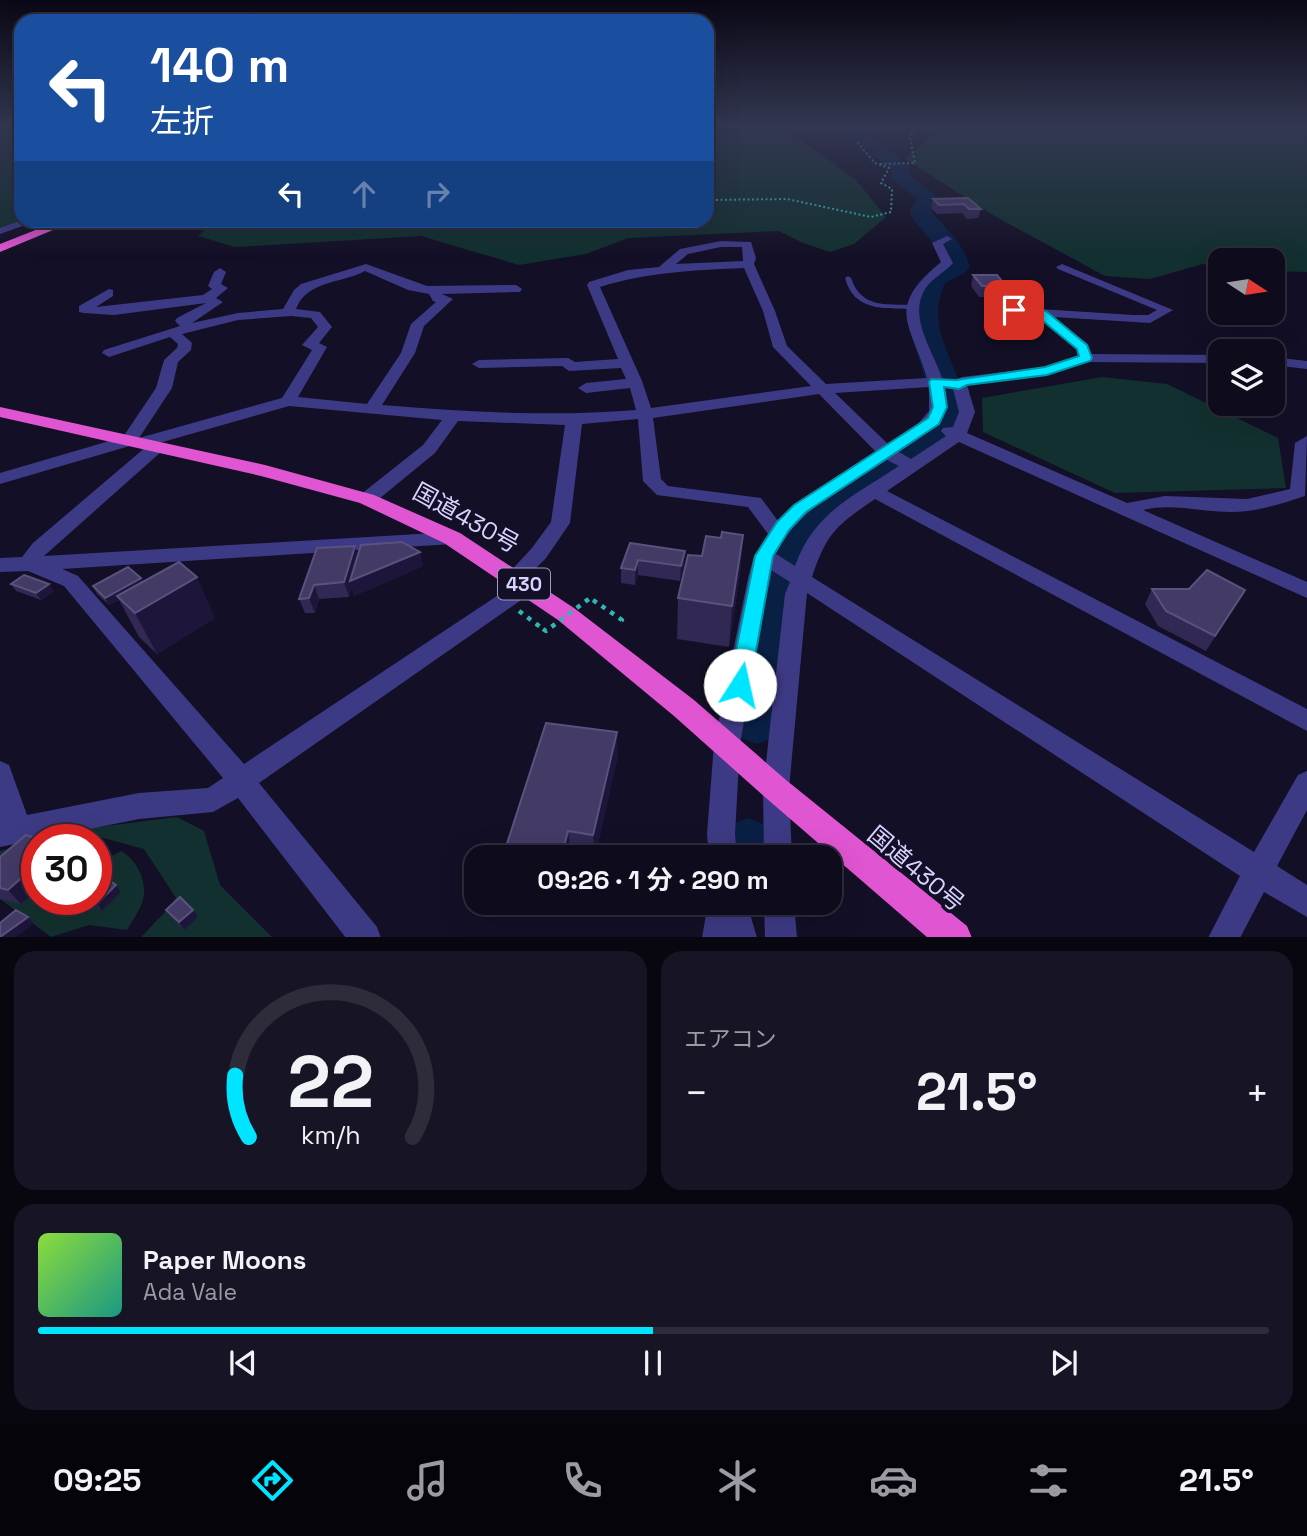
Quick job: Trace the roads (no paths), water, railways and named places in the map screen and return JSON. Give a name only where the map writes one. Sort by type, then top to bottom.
[{"type":"highway","points":[[0,248],[51,228]]},
{"type":"highway","name":"国道430号","points":[[0,412],[265,471],[367,499],[452,538],[521,581],[566,614],[727,744],[776,789],[955,937]]},
{"type":"street","points":[[778,534],[800,509],[898,459],[967,412],[914,329],[911,307],[926,275],[947,262],[937,243],[944,241]]},
{"type":"street","points":[[664,268],[684,251],[721,243],[747,244],[748,264],[769,311],[780,347],[821,389],[898,459]]},
{"type":"street","points":[[748,264],[664,268],[628,274],[593,285],[606,306],[606,320],[635,383],[645,414],[652,481],[663,491],[754,502],[778,534],[781,567],[776,789],[778,845]]},
{"type":"street","points":[[288,313],[291,301],[316,281],[351,274],[366,267],[412,287],[436,291],[516,289]]},
{"type":"street","points":[[1014,310],[1042,314],[1150,319],[1167,310],[1062,267]]},
{"type":"street","points":[[206,299],[222,288],[214,286],[220,272]]},
{"type":"street","points":[[371,410],[408,353],[418,324],[447,299],[437,298],[434,294],[436,291]]},
{"type":"street","points":[[109,293],[84,309],[117,312],[159,302],[206,299],[217,302],[182,321],[189,327]]},
{"type":"street","points":[[109,353],[189,327],[288,313],[315,315],[325,327],[309,345],[320,347],[288,401]]},
{"type":"street","points":[[1042,314],[1083,347],[1086,358]]},
{"type":"street","points":[[28,563],[142,444],[164,388],[171,360],[184,351],[185,343],[172,332]]},
{"type":"street","points":[[0,479],[142,444],[288,401],[453,416],[574,420],[645,414],[821,389],[947,383],[1047,371],[1086,358],[1208,359]]},
{"type":"street","points":[[479,364],[568,362],[569,367],[625,363]]},
{"type":"street","points":[[1285,362],[1307,365]]},
{"type":"street","points":[[586,388],[635,383]]},
{"type":"street","points":[[942,429],[940,407],[947,383]]},
{"type":"street","points":[[367,499],[429,449],[453,416]]},
{"type":"street","points":[[0,773],[9,832],[139,806],[212,800],[242,782],[521,581],[560,523],[574,420]]},
{"type":"street","points":[[722,845],[727,744],[781,567],[813,544],[833,519],[876,492],[898,459],[942,429]]},
{"type":"street","points":[[942,429],[1307,591]]},
{"type":"street","points":[[1127,510],[1145,502],[1165,500],[1231,506],[1303,494],[1303,443],[1307,441]]},
{"type":"street","points":[[876,492],[1307,721]]},
{"type":"street","points":[[0,565],[122,560],[452,538]]},
{"type":"street","points":[[28,563],[71,581],[242,782],[366,937]]},
{"type":"street","points":[[781,567],[1307,902]]},
{"type":"street","points":[[1223,937],[1307,783]]},
{"type":"street","points":[[718,937],[721,915]]},
{"type":"street","points":[[735,915],[741,937]]},
{"type":"street","points":[[780,915],[781,937]]},
{"type":"lane","points":[[848,278],[849,289],[866,304],[911,307]]},
{"type":"waterway","points":[[757,721],[775,574],[785,550],[813,513],[850,486],[912,448],[937,429],[948,415],[946,387],[923,327],[922,310],[934,278],[957,267],[948,246],[922,216],[921,210],[928,197],[901,179],[901,170]]}]
